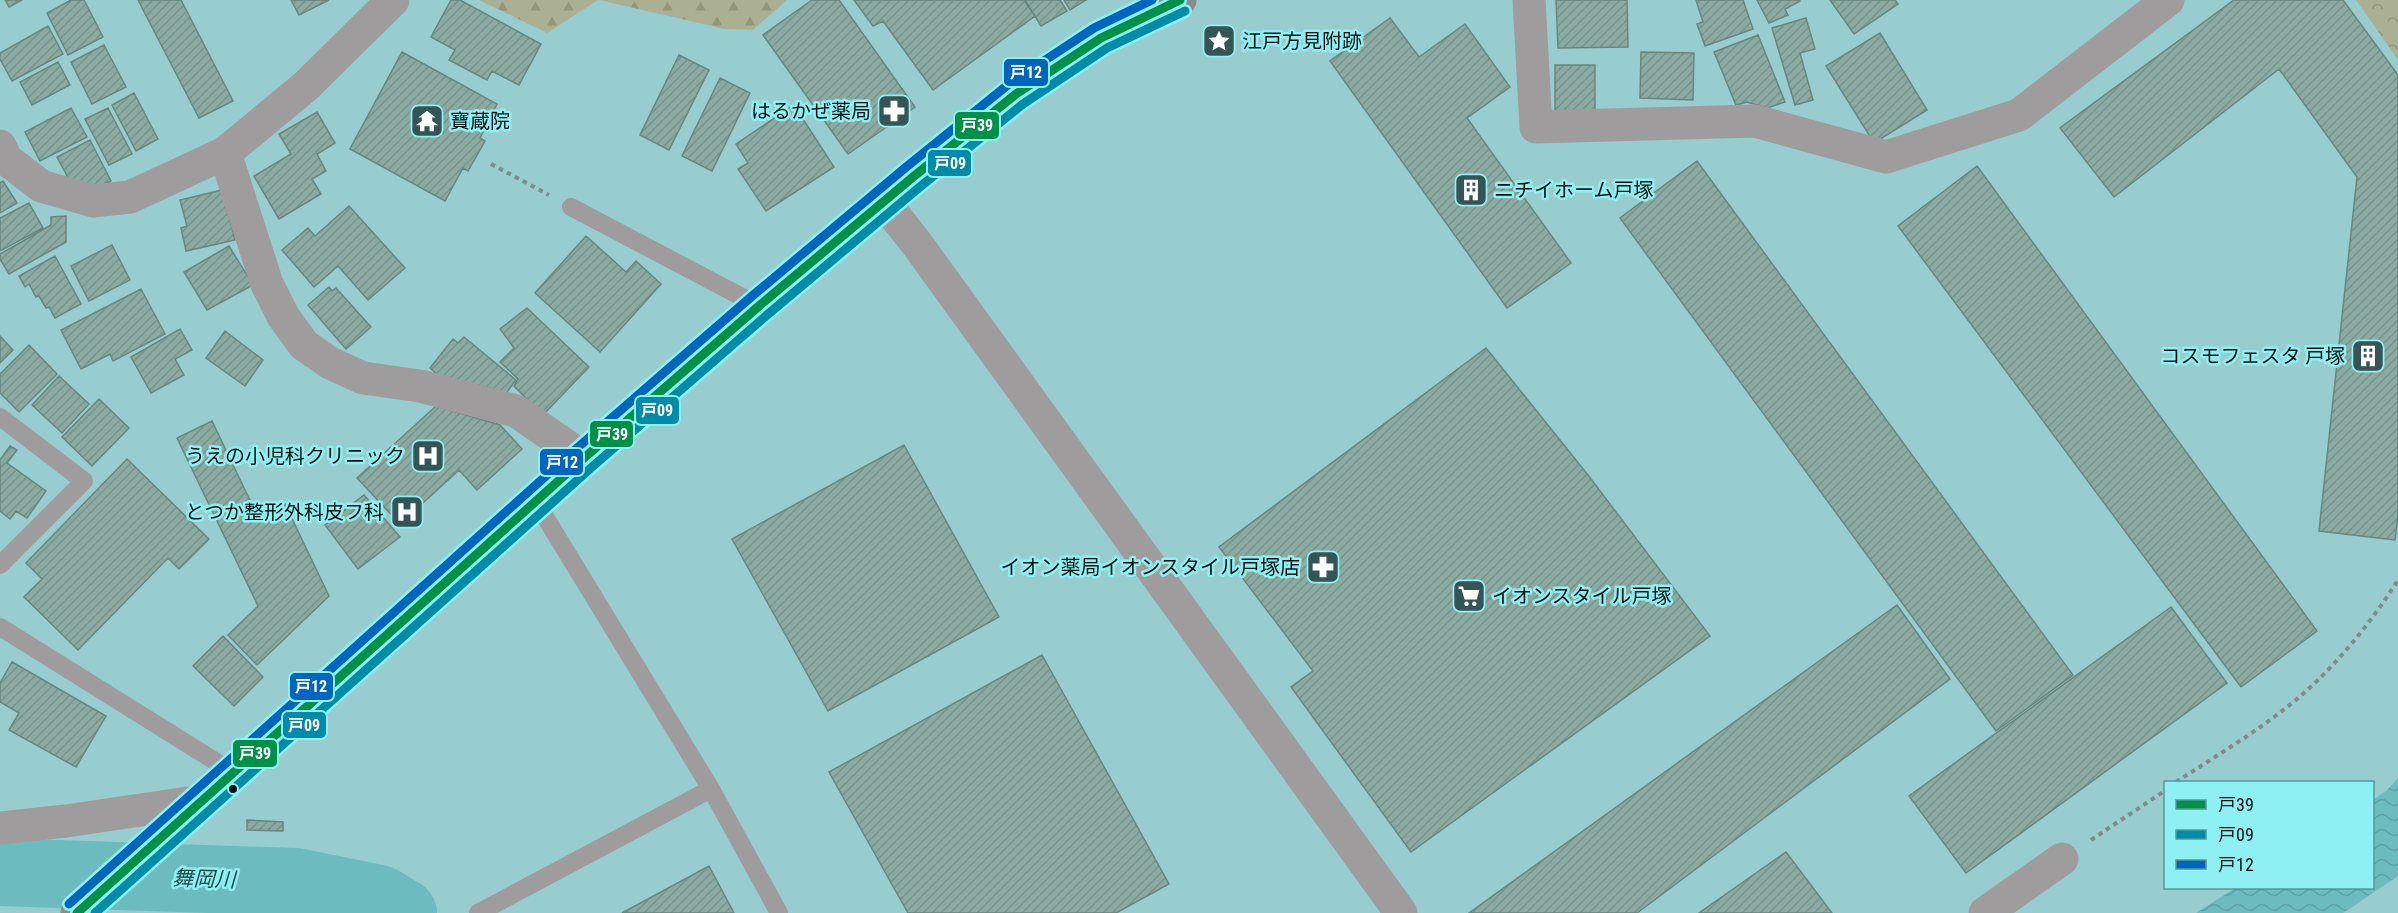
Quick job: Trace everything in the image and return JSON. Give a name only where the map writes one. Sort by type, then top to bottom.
[{"type":"highway","points":[[77,913],[584,458],[759,306],[884,202],[1016,94],[1101,38],[1180,0]]},
{"type":"street","points":[[0,146],[6,159],[41,186],[93,201],[130,197],[225,153],[306,86],[393,0]]},
{"type":"street","points":[[1529,0],[1536,127],[1755,121],[1886,157],[2019,115],[2168,0]]},
{"type":"street","points":[[225,153],[267,284],[283,316],[304,345],[330,363],[363,378],[420,386],[516,411],[584,458]]},
{"type":"street","points":[[884,202],[931,263],[1401,913]]},
{"type":"street","points":[[0,828],[66,821],[202,801]]},
{"type":"street","points":[[1985,913],[2062,859]]},
{"type":"lane","points":[[571,207],[759,306]]},
{"type":"lane","points":[[0,417],[84,481],[0,565]]},
{"type":"lane","points":[[536,502],[711,789],[779,913]]},
{"type":"lane","points":[[0,627],[234,773]]},
{"type":"lane","points":[[478,913],[711,789]]},
{"type":"path","points":[[491,164],[571,207]]},
{"type":"path","points":[[2179,781],[2275,715],[2320,678],[2375,617],[2398,580]]},
{"type":"path","points":[[2062,859],[2164,791]]},
{"type":"green space","points":[[479,0],[598,0],[547,33]]},
{"type":"green space","points":[[599,0],[787,0],[753,30],[725,29]]},
{"type":"green space","points":[[2356,0],[2398,0],[2398,60]]},
{"type":"water","points":[[2398,778],[2398,876],[2343,913],[2196,913],[2233,889],[2374,889],[2374,799]]},
{"type":"building","points":[[5,0],[22,0],[9,7]]},
{"type":"building","points":[[71,0],[84,0],[103,37],[68,55],[47,13]]},
{"type":"building","points":[[138,0],[181,0],[233,101],[199,118]]},
{"type":"building","points":[[291,0],[329,0],[299,15]]},
{"type":"building","points":[[451,0],[460,0],[541,44],[519,85],[492,71],[487,80],[449,60],[455,50],[431,37]]},
{"type":"building","points":[[812,0],[839,0],[915,107],[848,154],[763,35]]},
{"type":"building","points":[[854,0],[1024,0],[1035,16],[933,90],[883,21],[873,26]]},
{"type":"building","points":[[1025,0],[1060,0],[1067,11],[1041,26]]},
{"type":"building","points":[[1064,0],[1086,0],[1070,10]]},
{"type":"building","points":[[1556,0],[1627,0],[1628,47],[1558,48]]},
{"type":"building","points":[[1696,0],[1743,0],[1753,29],[1705,46],[1697,24],[1703,22]]},
{"type":"building","points":[[1757,0],[1800,1],[1785,9],[1788,15],[1769,23]]},
{"type":"building","points":[[1830,0],[1895,0],[1898,4],[1854,34]]},
{"type":"building","name":"コスモフェスタ 戸塚","points":[[2234,0],[2343,0],[2398,75],[2398,516],[2395,540],[2319,531],[2357,177],[2279,69],[2114,197],[2060,128]]},
{"type":"building","name":"ニチイホーム戸塚","points":[[1390,18],[1419,57],[1465,24],[1510,87],[1467,118],[1571,263],[1507,308],[1330,61]]},
{"type":"building","points":[[1806,18],[1815,49],[1800,53],[1813,100],[1795,105],[1772,28]]},
{"type":"building","points":[[48,26],[63,54],[12,81],[0,59],[0,53]]},
{"type":"building","points":[[1880,33],[1927,110],[1874,143],[1826,66]]},
{"type":"building","points":[[1758,35],[1785,102],[1767,108],[1747,102],[1736,105],[1714,52]]},
{"type":"building","points":[[104,45],[126,87],[92,104],[71,62]]},
{"type":"building","name":"寶蔵院","points":[[402,52],[497,104],[480,138],[485,141],[468,171],[463,168],[445,201],[350,149]]},
{"type":"building","points":[[1641,52],[1694,53],[1693,100],[1640,98]]},
{"type":"building","points":[[679,55],[709,70],[669,150],[640,135]]},
{"type":"building","points":[[58,62],[70,85],[32,105],[20,82]]},
{"type":"building","points":[[1555,65],[1595,65],[1595,112],[1555,112]]},
{"type":"building","points":[[720,78],[750,93],[712,171],[682,156]]},
{"type":"building","points":[[134,93],[158,139],[136,151],[112,105]]},
{"type":"building","points":[[794,105],[834,167],[766,211],[738,169],[748,163],[736,144]]},
{"type":"building","points":[[71,108],[87,137],[40,161],[25,132]]},
{"type":"building","points":[[108,108],[132,154],[109,165],[85,119]]},
{"type":"building","points":[[317,112],[335,143],[317,154],[326,171],[312,179],[321,194],[279,219],[254,176],[291,154],[279,134]]},
{"type":"building","points":[[90,140],[111,181],[86,194],[74,189],[57,157]]},
{"type":"building","points":[[1697,161],[2073,675],[1996,731],[1620,218]]},
{"type":"building","points":[[1977,166],[2317,631],[2241,687],[1898,226]]},
{"type":"building","points":[[3,181],[17,203],[0,213],[0,183]]},
{"type":"building","points":[[222,190],[235,240],[186,251],[181,228],[187,226],[180,200]]},
{"type":"building","points":[[29,203],[43,228],[0,251],[0,218]]},
{"type":"building","points":[[349,206],[405,268],[368,300],[338,266],[314,287],[282,250],[308,228],[315,236]]},
{"type":"building","points":[[66,216],[66,242],[9,274],[0,259],[0,254],[51,225],[51,217]]},
{"type":"building","points":[[586,236],[626,272],[636,261],[661,284],[600,352],[535,293]]},
{"type":"building","points":[[112,245],[130,280],[89,301],[71,266]]},
{"type":"building","points":[[229,246],[253,285],[207,310],[184,272]]},
{"type":"building","points":[[55,256],[81,304],[55,318],[49,307],[46,308],[39,296],[36,297],[29,284],[25,287],[19,276]]},
{"type":"building","points":[[329,287],[332,291],[336,288],[371,327],[346,349],[308,305]]},
{"type":"building","points":[[141,289],[165,334],[113,361],[110,354],[81,369],[61,330]]},
{"type":"building","points":[[527,308],[589,367],[543,415],[514,386],[518,379],[500,362],[514,348],[500,329]]},
{"type":"building","points":[[180,329],[192,350],[175,359],[184,375],[151,393],[131,357]]},
{"type":"building","points":[[225,331],[263,360],[245,386],[206,358]]},
{"type":"building","points":[[0,336],[13,350],[0,363]]},
{"type":"building","points":[[464,337],[516,380],[503,397],[449,385],[430,368],[453,339],[458,343]]},
{"type":"building","points":[[29,345],[57,374],[19,412],[0,393],[0,374]]},
{"type":"building","name":"イオンスタイル戸塚","points":[[1486,348],[1588,475],[1710,636],[1411,852],[1291,687],[1313,671],[1219,547]]},
{"type":"building","points":[[59,376],[89,404],[62,433],[32,405]]},
{"type":"building","points":[[99,399],[129,428],[92,466],[62,437]]},
{"type":"building","points":[[436,406],[500,425],[522,449],[477,490],[459,470],[400,524],[357,478]]},
{"type":"building","points":[[212,421],[258,517],[285,504],[329,596],[257,665],[228,635],[258,606],[177,438]]},
{"type":"building","points":[[904,445],[999,617],[828,711],[732,539]]},
{"type":"building","points":[[10,446],[17,450],[7,463],[46,491],[27,518],[16,511],[10,519],[0,511],[0,460]]},
{"type":"building","points":[[127,459],[209,539],[179,569],[168,558],[78,650],[24,597],[42,579],[26,563]]},
{"type":"building","points":[[364,495],[400,537],[358,569],[325,525]]},
{"type":"building","points":[[1897,605],[1950,679],[1637,913],[1469,913]]},
{"type":"building","points":[[2171,607],[2227,683],[1966,873],[1909,796]]},
{"type":"building","points":[[223,636],[263,677],[234,706],[193,666]]},
{"type":"building","points":[[1042,655],[1169,884],[1116,913],[908,913],[829,772]]},
{"type":"building","points":[[12,662],[106,716],[76,767],[9,730],[19,713],[0,702],[0,683]]},
{"type":"building","points":[[247,820],[283,822],[283,831],[247,830]]},
{"type":"building","points":[[1786,852],[1832,913],[1699,913]]},
{"type":"building","points":[[709,866],[734,913],[622,913]]},
{"type":"waterway","name":"舞岡川","points":[[0,872],[296,882],[380,899],[403,913]]},
{"type":"transit line","name":"戸12","points":[[69,904],[576,449],[751,297],[905,168],[1009,84],[1094,28],[1152,0]]},
{"type":"transit line","name":"戸39","points":[[77,913],[584,458],[759,306],[913,177],[1016,94],[1101,38],[1180,0]]},
{"type":"transit line","name":"戸09","points":[[95,913],[592,467],[767,315],[921,186],[1023,104],[1107,48],[1185,11]]},
{"type":"place","name":"江戸方見附跡","points":[[1219,41]]},
{"type":"place","name":"はるかぜ薬局","points":[[894,111]]},
{"type":"place","name":"寶蔵院","points":[[427,121]]},
{"type":"place","name":"ニチイホーム戸塚","points":[[1471,190]]},
{"type":"place","name":"コスモフェスタ 戸塚","points":[[2368,356]]},
{"type":"place","name":"うえの小児科クリニック","points":[[428,456]]},
{"type":"place","name":"とつか整形外科皮フ科","points":[[407,512]]},
{"type":"place","name":"イオン薬局イオンスタイル戸塚店","points":[[1323,567]]},
{"type":"place","name":"イオンスタイル戸塚","points":[[1469,596]]}]
